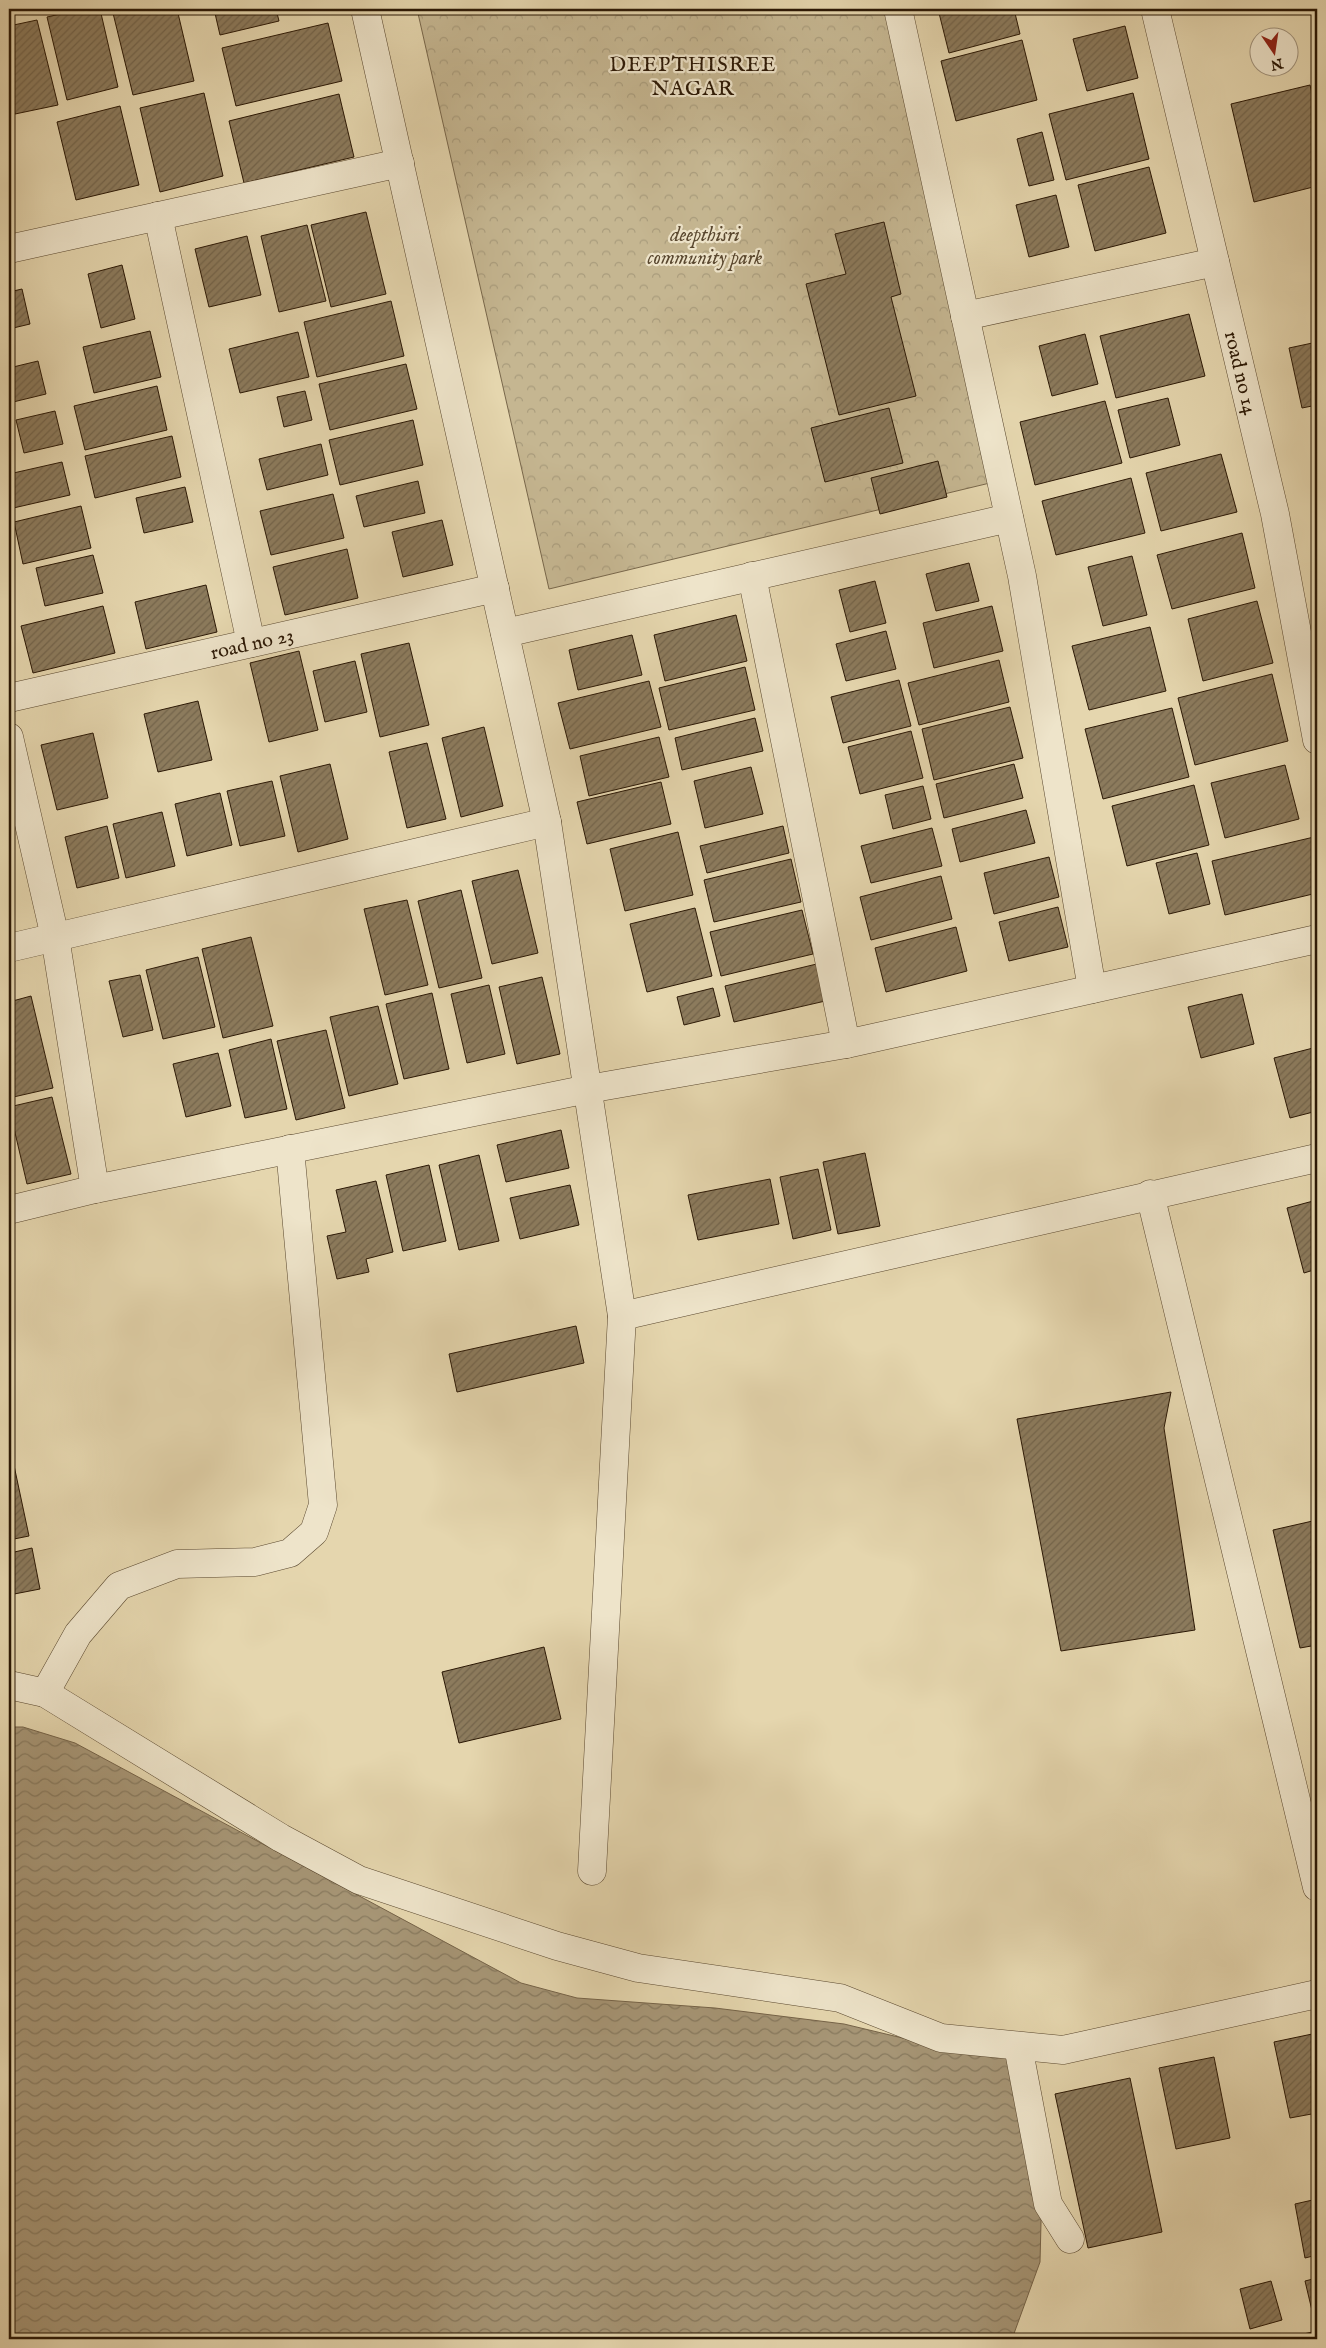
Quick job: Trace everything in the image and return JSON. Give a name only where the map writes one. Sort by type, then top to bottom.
[{"type":"street","points":[[366,9],[547,822],[622,1316],[592,1871]]},
{"type":"street","points":[[898,9],[1022,576],[1092,989]]},
{"type":"street","name":"road no 14","points":[[1155,9],[1275,514],[1317,740]]},
{"type":"street","points":[[9,249],[400,162]]},
{"type":"street","points":[[158,216],[251,643]]},
{"type":"street","points":[[965,316],[1215,262]]},
{"type":"street","points":[[505,633],[1009,518]]},
{"type":"street","points":[[752,576],[846,1044]]},
{"type":"street","name":"road no 23","points":[[9,698],[495,588]]},
{"type":"street","points":[[9,737],[55,937],[95,1189]]},
{"type":"street","points":[[9,948],[547,822]]},
{"type":"street","points":[[9,1210],[95,1189],[588,1089],[846,1044],[1317,939]]},
{"type":"street","points":[[45,1693],[78,1634],[119,1586],[177,1564],[255,1562],[290,1553],[314,1532],[323,1505],[290,1149]]},
{"type":"street","points":[[622,1316],[1150,1194],[1317,1158]]},
{"type":"street","points":[[1150,1194],[1317,1887]]},
{"type":"street","points":[[9,1685],[45,1693],[281,1838],[359,1880],[557,1946],[638,1968],[840,1998],[940,2038],[1063,2050],[1317,1994]]},
{"type":"street","points":[[1018,2046],[1048,2204],[1070,2239]]},
{"type":"green space","name":"deepthisri community park","points":[[417,9],[886,9],[994,482],[549,589]]},
{"type":"water","points":[[9,1727],[23,1727],[75,1743],[521,1983],[577,1998],[715,2008],[844,2024],[936,2046],[1006,2056],[1042,2183],[1040,2262],[1012,2339],[9,2339]]},
{"type":"building","points":[[83,9],[100,9],[118,87],[67,100],[47,17]]},
{"type":"building","points":[[112,9],[177,9],[194,81],[133,95]]},
{"type":"building","points":[[214,9],[276,9],[279,21],[220,35]]},
{"type":"building","points":[[938,9],[1014,9],[1020,34],[949,53]]},
{"type":"building","points":[[37,20],[58,105],[15,114],[9,86],[9,26]]},
{"type":"building","points":[[328,23],[342,81],[236,106],[222,48]]},
{"type":"building","points":[[1125,26],[1138,78],[1087,91],[1073,39]]},
{"type":"building","points":[[1022,40],[1037,100],[956,121],[941,61]]},
{"type":"building","points":[[1310,85],[1317,115],[1317,186],[1254,202],[1231,104]]},
{"type":"building","points":[[204,93],[223,176],[160,192],[140,108]]},
{"type":"building","points":[[1133,93],[1149,159],[1066,180],[1049,114]]},
{"type":"building","points":[[339,94],[354,157],[244,183],[229,121]]},
{"type":"building","points":[[120,106],[139,185],[76,200],[57,122]]},
{"type":"building","points":[[1042,132],[1054,180],[1029,186],[1017,139]]},
{"type":"building","points":[[1149,167],[1166,233],[1095,251],[1078,185]]},
{"type":"building","points":[[1056,195],[1069,247],[1029,257],[1016,205]]},
{"type":"building","points":[[366,212],[386,294],[331,307],[311,225]]},
{"type":"building","points":[[884,222],[901,294],[891,297],[916,396],[839,415],[806,284],[846,274],[835,234]]},
{"type":"building","points":[[307,225],[326,301],[279,312],[261,236]]},
{"type":"building","points":[[247,236],[261,295],[209,307],[195,249]]},
{"type":"building","points":[[122,265],[135,319],[101,328],[88,274]]},
{"type":"building","points":[[22,289],[30,324],[9,329],[9,292]]},
{"type":"building","points":[[391,301],[404,356],[317,377],[304,322]]},
{"type":"building","points":[[1189,314],[1205,376],[1116,398],[1100,336]]},
{"type":"building","points":[[150,331],[161,377],[94,393],[83,347]]},
{"type":"building","points":[[298,332],[309,377],[240,393],[229,349]]},
{"type":"building","points":[[1085,334],[1098,384],[1052,396],[1039,346]]},
{"type":"building","points":[[1317,342],[1317,405],[1302,408],[1289,348]]},
{"type":"building","points":[[38,361],[46,394],[9,403],[9,368]]},
{"type":"building","points":[[406,364],[417,409],[330,430],[319,384]]},
{"type":"building","points":[[157,386],[167,430],[85,450],[74,406]]},
{"type":"building","points":[[305,391],[312,420],[284,427],[277,397]]},
{"type":"building","points":[[1168,398],[1180,445],[1130,458],[1118,410]]},
{"type":"building","points":[[1105,401],[1122,463],[1035,485],[1020,422]]},
{"type":"building","points":[[889,408],[903,463],[825,482],[811,428]]},
{"type":"building","points":[[55,411],[63,444],[24,453],[16,420]]},
{"type":"building","points":[[413,420],[423,465],[340,485],[329,440]]},
{"type":"building","points":[[172,436],[181,477],[95,498],[85,456]]},
{"type":"building","points":[[321,444],[328,475],[267,490],[259,459]]},
{"type":"building","points":[[1221,454],[1237,512],[1161,531],[1146,473]]},
{"type":"building","points":[[938,461],[947,497],[880,514],[871,478]]},
{"type":"building","points":[[62,462],[70,495],[9,509],[9,474]]},
{"type":"building","points":[[1131,478],[1145,533],[1056,555],[1042,501]]},
{"type":"building","points":[[418,481],[425,513],[364,527],[356,496]]},
{"type":"building","points":[[185,487],[193,522],[144,533],[136,498]]},
{"type":"building","points":[[333,494],[344,538],[271,555],[260,511]]},
{"type":"building","points":[[81,506],[91,548],[23,564],[14,522]]},
{"type":"building","points":[[442,520],[453,565],[403,577],[392,532]]},
{"type":"building","points":[[1242,533],[1255,588],[1172,609],[1157,555]]},
{"type":"building","points":[[347,549],[358,598],[285,615],[273,567]]},
{"type":"building","points":[[93,555],[103,593],[45,606],[36,568]]},
{"type":"building","points":[[1132,556],[1147,615],[1103,626],[1088,567]]},
{"type":"building","points":[[969,563],[979,601],[936,611],[926,574]]},
{"type":"building","points":[[875,581],[886,623],[850,632],[839,590]]},
{"type":"building","points":[[206,585],[217,632],[146,649],[135,602]]},
{"type":"building","points":[[1257,601],[1273,663],[1203,681],[1188,619]]},
{"type":"building","points":[[103,606],[115,653],[33,673],[21,626]]},
{"type":"building","points":[[992,606],[1003,651],[934,668],[923,623]]},
{"type":"building","points":[[736,615],[747,661],[665,681],[654,635]]},
{"type":"building","points":[[1150,627],[1166,691],[1089,710],[1072,646]]},
{"type":"building","points":[[886,631],[896,669],[846,681],[836,644]]},
{"type":"building","points":[[632,635],[642,675],[578,690],[569,650]]},
{"type":"building","points":[[409,643],[429,725],[380,737],[361,654]]},
{"type":"building","points":[[299,651],[318,730],[269,742],[250,663]]},
{"type":"building","points":[[999,660],[1009,702],[919,725],[908,683]]},
{"type":"building","points":[[355,661],[367,712],[325,722],[313,671]]},
{"type":"building","points":[[745,667],[755,710],[669,730],[659,688]]},
{"type":"building","points":[[1272,674],[1288,741],[1195,765],[1178,698]]},
{"type":"building","points":[[899,680],[911,726],[843,743],[831,697]]},
{"type":"building","points":[[649,681],[661,727],[570,749],[558,703]]},
{"type":"building","points":[[198,701],[212,760],[158,772],[144,714]]},
{"type":"building","points":[[1010,707],[1023,758],[934,780],[922,729]]},
{"type":"building","points":[[1172,708],[1189,777],[1103,799],[1085,729]]},
{"type":"building","points":[[755,718],[763,751],[682,770],[675,738]]},
{"type":"building","points":[[484,727],[503,806],[461,817],[442,738]]},
{"type":"building","points":[[911,731],[923,778],[860,794],[848,747]]},
{"type":"building","points":[[93,733],[108,798],[57,810],[41,745]]},
{"type":"building","points":[[659,737],[669,777],[589,796],[580,756]]},
{"type":"building","points":[[427,743],[446,819],[407,828],[389,752]]},
{"type":"building","points":[[330,764],[348,839],[298,852],[280,776]]},
{"type":"building","points":[[1014,764],[1023,798],[944,818],[936,784]]},
{"type":"building","points":[[1285,765],[1299,819],[1225,838],[1211,783]]},
{"type":"building","points":[[751,767],[763,814],[705,828],[694,781]]},
{"type":"building","points":[[272,781],[285,836],[240,846],[227,791]]},
{"type":"building","points":[[661,782],[671,824],[587,844],[577,802]]},
{"type":"building","points":[[1194,785],[1209,845],[1127,866],[1112,806]]},
{"type":"building","points":[[923,786],[931,819],[893,829],[885,795]]},
{"type":"building","points":[[220,793],[232,845],[187,856],[175,804]]},
{"type":"building","points":[[1026,810],[1035,843],[960,862],[952,829]]},
{"type":"building","points":[[162,812],[175,866],[126,878],[113,824]]},
{"type":"building","points":[[107,826],[119,878],[77,888],[65,837]]},
{"type":"building","points":[[783,826],[789,853],[707,873],[700,846]]},
{"type":"building","points":[[932,828],[942,866],[871,883],[861,846]]},
{"type":"building","points":[[678,832],[693,895],[625,911],[610,849]]},
{"type":"building","points":[[1314,837],[1317,853],[1317,893],[1225,915],[1212,861]]},
{"type":"building","points":[[1197,853],[1210,904],[1169,914],[1156,863]]},
{"type":"building","points":[[1049,857],[1059,897],[994,914],[984,873]]},
{"type":"building","points":[[791,859],[801,902],[714,922],[704,880]]},
{"type":"building","points":[[518,870],[538,953],[492,964],[472,881]]},
{"type":"building","points":[[941,876],[952,919],[871,940],[860,897]]},
{"type":"building","points":[[461,890],[482,978],[439,988],[418,901]]},
{"type":"building","points":[[407,900],[428,985],[385,995],[364,909]]},
{"type":"building","points":[[1058,907],[1068,947],[1009,961],[999,922]]},
{"type":"building","points":[[695,908],[712,976],[647,992],[630,924]]},
{"type":"building","points":[[802,910],[813,954],[721,976],[710,932]]},
{"type":"building","points":[[956,927],[967,971],[886,992],[875,948]]},
{"type":"building","points":[[251,937],[273,1026],[223,1038],[202,949]]},
{"type":"building","points":[[198,957],[215,1027],[163,1039],[146,970]]},
{"type":"building","points":[[825,962],[834,999],[734,1022],[725,986]]},
{"type":"building","points":[[140,975],[153,1030],[123,1037],[109,981]]},
{"type":"building","points":[[542,977],[560,1054],[517,1064],[499,987]]},
{"type":"building","points":[[489,985],[505,1054],[467,1063],[451,994]]},
{"type":"building","points":[[713,988],[720,1016],[684,1025],[677,997]]},
{"type":"building","points":[[432,993],[449,1069],[404,1079],[386,1004]]},
{"type":"building","points":[[1242,994],[1254,1044],[1201,1058],[1188,1007]]},
{"type":"building","points":[[31,996],[53,1088],[9,1098],[9,1002]]},
{"type":"building","points":[[378,1006],[398,1084],[349,1096],[330,1017]]},
{"type":"building","points":[[326,1030],[345,1108],[296,1120],[277,1041]]},
{"type":"building","points":[[271,1039],[287,1109],[245,1118],[229,1050]]},
{"type":"building","points":[[1317,1047],[1317,1111],[1290,1118],[1274,1058]]},
{"type":"building","points":[[218,1053],[231,1106],[186,1117],[173,1064]]},
{"type":"building","points":[[52,1097],[71,1174],[27,1184],[9,1107]]},
{"type":"building","points":[[561,1130],[569,1168],[506,1182],[497,1145]]},
{"type":"building","points":[[865,1153],[880,1226],[838,1234],[823,1162]]},
{"type":"building","points":[[479,1155],[499,1241],[459,1250],[439,1165]]},
{"type":"building","points":[[429,1165],[446,1241],[403,1251],[386,1175]]},
{"type":"building","points":[[818,1169],[831,1230],[793,1239],[780,1177]]},
{"type":"building","points":[[770,1179],[779,1224],[698,1240],[688,1195]]},
{"type":"building","points":[[376,1181],[393,1252],[366,1259],[369,1272],[337,1279],[327,1236],[346,1232],[336,1190]]},
{"type":"building","points":[[570,1185],[579,1225],[520,1239],[510,1198]]},
{"type":"building","points":[[1317,1200],[1317,1269],[1304,1273],[1287,1208]]},
{"type":"building","points":[[576,1326],[584,1363],[457,1392],[449,1354]]},
{"type":"building","points":[[1171,1392],[1164,1428],[1195,1630],[1061,1651],[1017,1419]]},
{"type":"building","points":[[12,1456],[29,1536],[9,1540],[9,1457]]},
{"type":"building","points":[[1317,1520],[1317,1645],[1300,1648],[1273,1530]]},
{"type":"building","points":[[9,1548],[10,1553],[32,1548],[40,1589],[9,1595]]},
{"type":"building","points":[[544,1647],[561,1719],[459,1743],[442,1672]]},
{"type":"building","points":[[1317,2033],[1317,2113],[1290,2118],[1274,2042]]},
{"type":"building","points":[[1214,2057],[1230,2138],[1176,2149],[1159,2068]]},
{"type":"building","points":[[1130,2078],[1162,2232],[1088,2248],[1055,2094]]},
{"type":"building","points":[[1317,2199],[1317,2255],[1305,2258],[1295,2204]]},
{"type":"building","points":[[1317,2278],[1317,2318],[1314,2319],[1305,2281]]},
{"type":"building","points":[[1271,2281],[1282,2320],[1250,2329],[1240,2289]]},
{"type":"building","points":[[1317,2331],[1317,2339],[1281,2339]]},
{"type":"district","name":"DEEPTHISREE NAGAR","points":[[693,76]]}]
